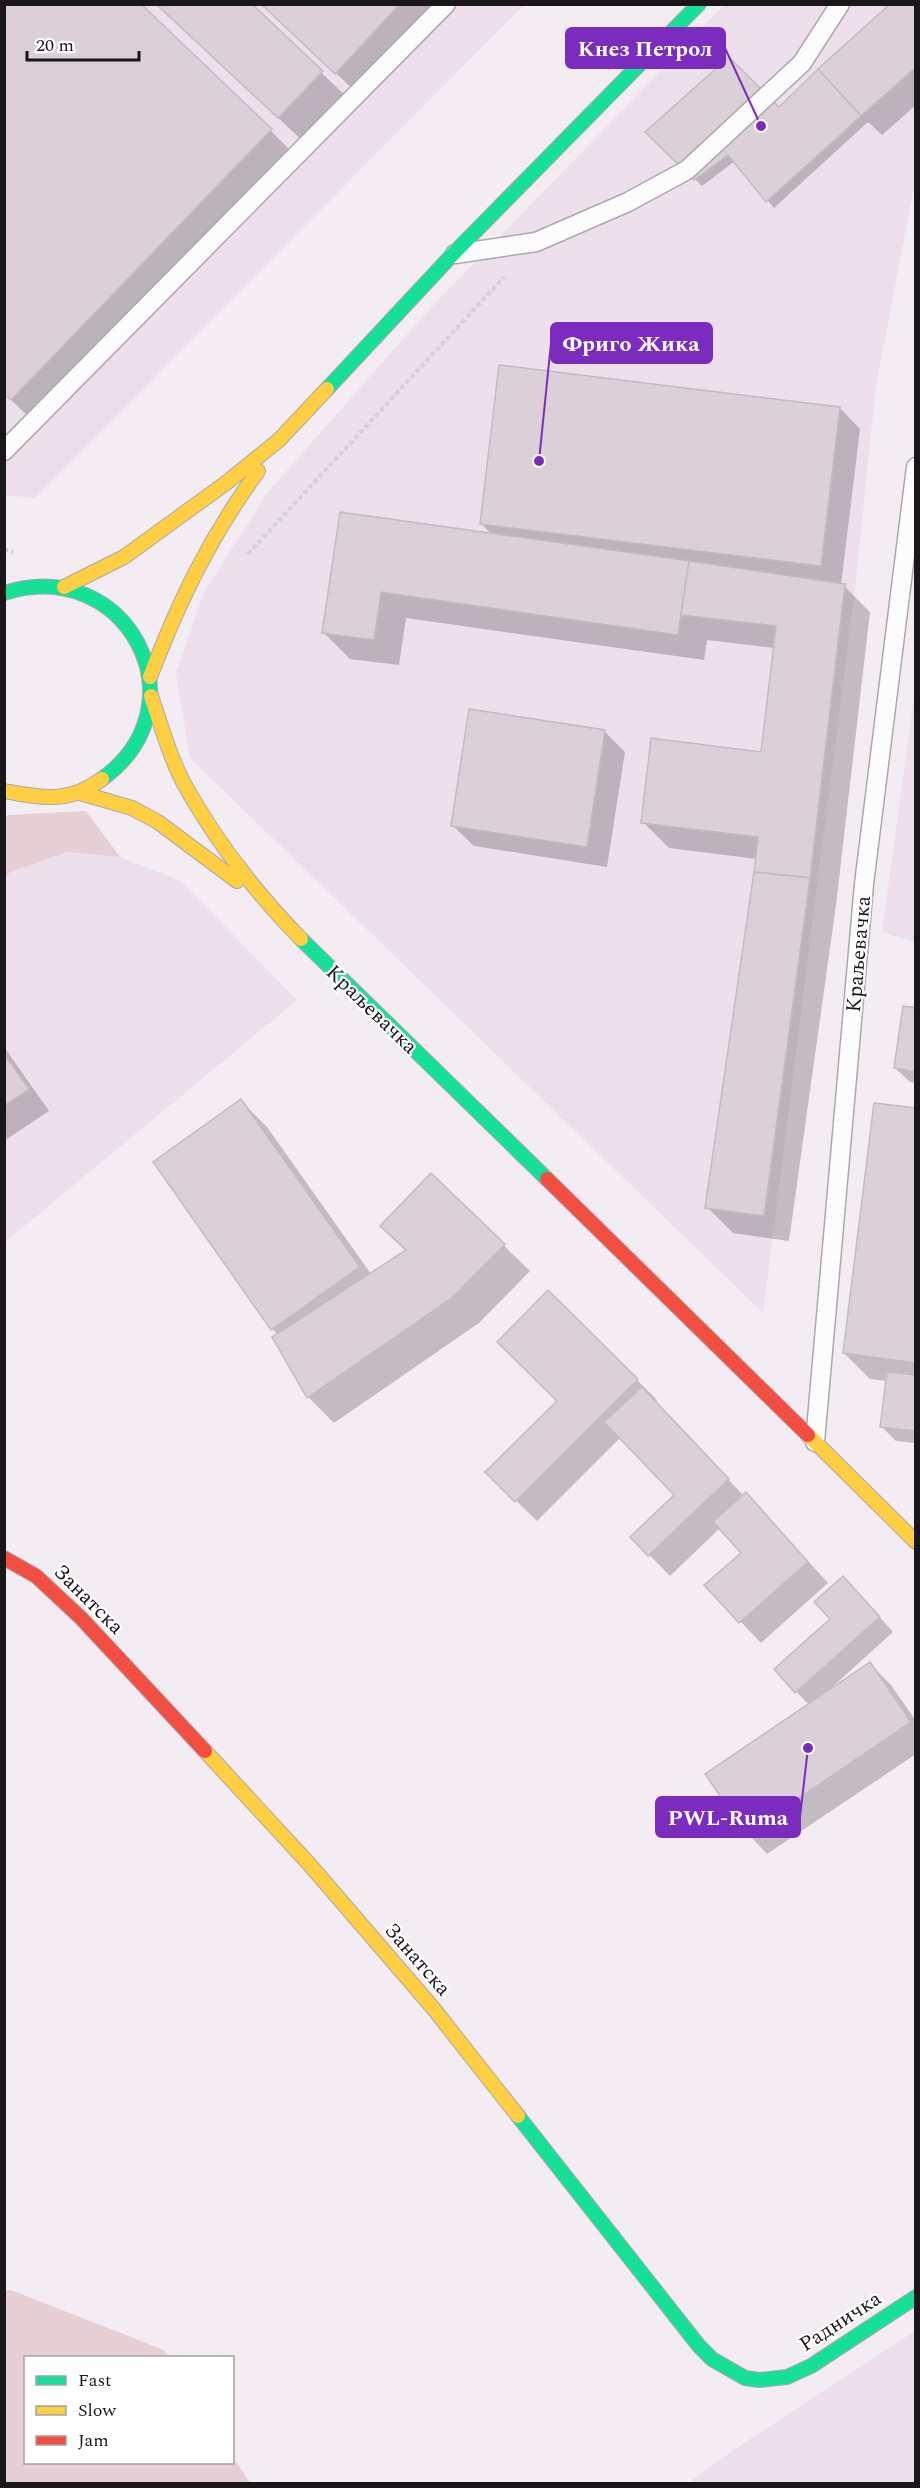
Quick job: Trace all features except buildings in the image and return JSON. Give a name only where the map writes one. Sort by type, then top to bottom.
[{"type":"main road","points":[[64,587],[124,557],[226,483],[279,440],[453,254],[699,4]]},
{"type":"main road","points":[[150,677],[198,563],[279,440]]},
{"type":"main road","points":[[6,592],[26,587],[64,587],[82,592],[114,611],[138,641],[150,677],[151,696],[143,733],[135,750],[108,778],[80,793],[55,799],[9,797]]},
{"type":"main road","name":"Краљевачка","points":[[151,696],[166,741],[183,781],[239,869],[265,902],[318,957],[915,1542]]},
{"type":"main road","name":"Краљевачка","points":[[80,793],[132,808],[158,822],[265,902]]},
{"type":"main road","name":"Занатска","points":[[4,1558],[36,1576],[81,1618],[310,1865],[433,2008],[699,2346],[712,2358],[745,2378],[766,2380],[787,2377]]},
{"type":"main road","name":"Радничка","points":[[787,2377],[811,2366],[915,2297]]},
{"type":"lane","points":[[8,441],[446,4]]},
{"type":"lane","points":[[453,254],[536,242],[628,202],[687,170],[802,63],[840,4]]},
{"type":"lane","name":"Краљевачка","points":[[815,1442],[864,884],[915,467]]},
{"type":"path","points":[[246,557],[536,242]]},
{"type":"shaded area","points":[[4,5],[524,5],[35,498],[5,495]]},
{"type":"shaded area","points":[[724,5],[915,5],[915,182],[876,385],[856,580],[763,1313],[190,758],[176,674],[204,592],[269,491],[425,314]]},
{"type":"shaded area","points":[[915,691],[915,942],[882,932]]},
{"type":"shaded area","points":[[86,811],[120,857],[68,852],[10,872],[5,878],[5,818],[8,815]]},
{"type":"shaded area","points":[[68,852],[120,857],[181,881],[297,1000],[5,1242],[5,878],[10,872]]},
{"type":"shaded area","points":[[11,2290],[164,2350],[168,2356],[24,2356],[24,2464],[234,2464],[234,2459],[250,2483],[5,2483],[4,2291]]},
{"type":"shaded area","points":[[915,2331],[915,2483],[688,2483],[732,2451]]},
{"type":"traffic: fast","points":[[327,389],[453,254],[699,4]]},
{"type":"traffic: fast","points":[[4,593],[48,587],[85,595],[116,615],[138,643],[149,677],[148,713],[133,748],[102,779]]},
{"type":"traffic: fast","points":[[301,939],[547,1179]]},
{"type":"traffic: fast","points":[[518,2116],[699,2346],[712,2359],[745,2378],[759,2380],[787,2377],[811,2366],[916,2297]]},
{"type":"traffic: slow","points":[[64,587],[124,557],[226,483],[279,440],[327,389]]},
{"type":"traffic: slow","points":[[150,677],[184,595],[210,545],[258,471]]},
{"type":"traffic: slow","points":[[151,696],[174,761],[195,803],[237,865],[301,939]]},
{"type":"traffic: slow","points":[[4,791],[43,797],[66,796],[90,787],[102,779]]},
{"type":"traffic: slow","points":[[80,793],[132,808],[158,822],[237,881]]},
{"type":"traffic: slow","points":[[808,1435],[916,1542]]},
{"type":"traffic: slow","points":[[205,1751],[310,1865],[433,2008],[518,2116]]},
{"type":"traffic: jam","points":[[547,1179],[808,1435]]},
{"type":"traffic: jam","points":[[4,1558],[36,1576],[81,1618],[205,1751]]},
{"type":"place","name":"Кнез Петрол","points":[[761,126]]},
{"type":"place","name":"Фриго Жика","points":[[539,461]]},
{"type":"place","name":"PWL-Ruma","points":[[808,1748]]}]
